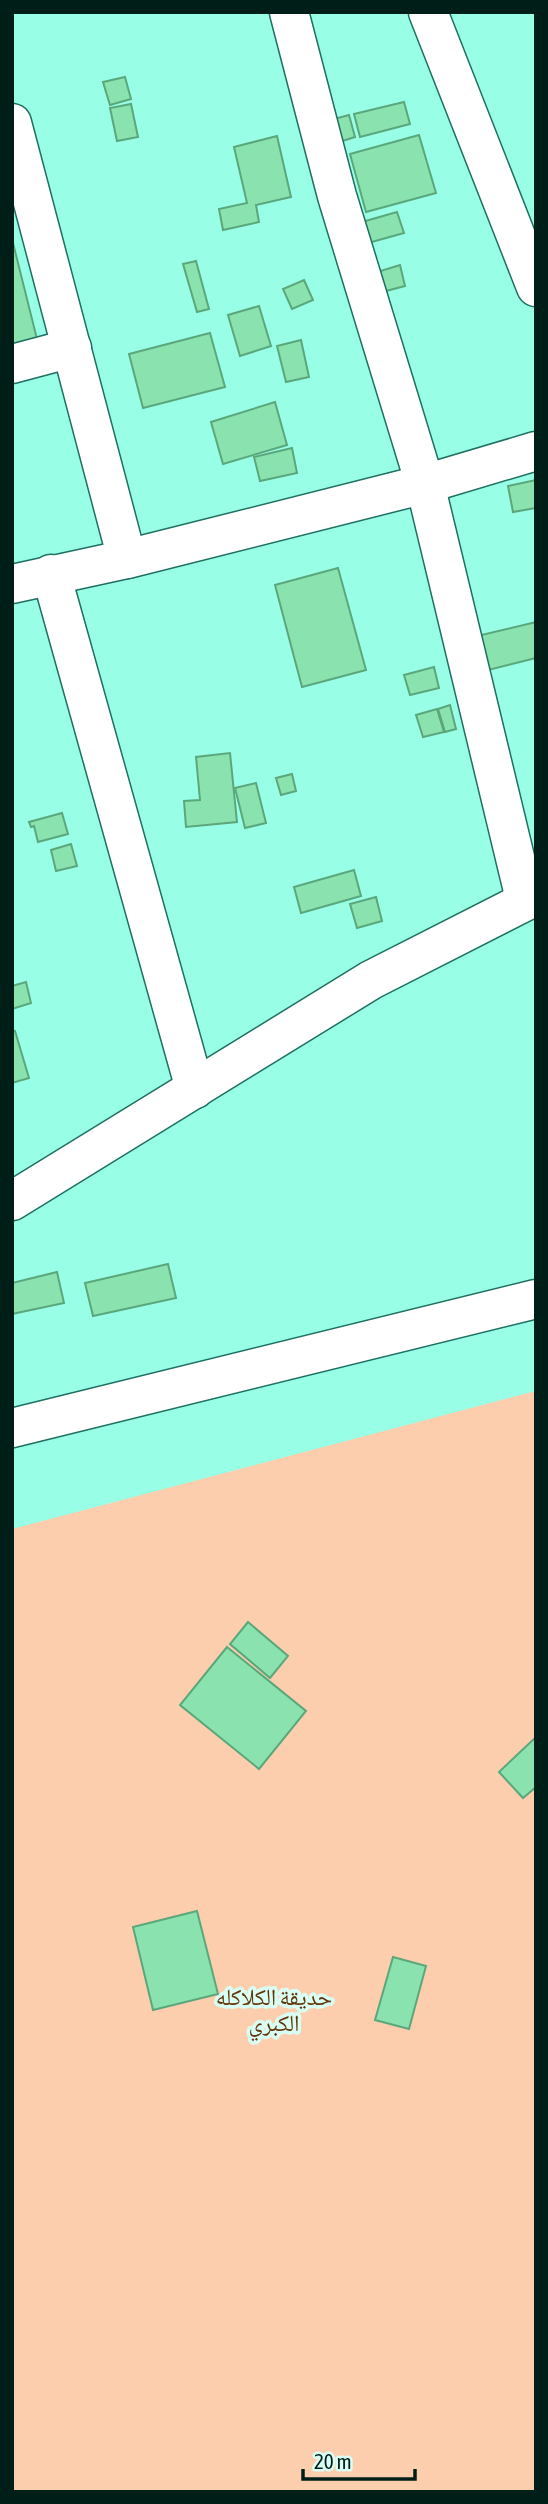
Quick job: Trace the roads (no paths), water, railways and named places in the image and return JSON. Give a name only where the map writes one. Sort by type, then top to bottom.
[{"type":"street","points":[[12,1201],[371,980],[530,897],[425,484],[337,196],[289,12]]},
{"type":"street","points":[[428,12],[536,287]]},
{"type":"street","points":[[12,123],[127,559]]},
{"type":"street","points":[[12,364],[72,348]]},
{"type":"street","points":[[12,584],[127,559],[425,484],[536,451]]},
{"type":"street","points":[[51,574],[195,1089]]},
{"type":"street","points":[[12,1428],[536,1299]]},
{"type":"park label","name":"حديقة الكلاكله الكبري","points":[[274,2010]]}]
